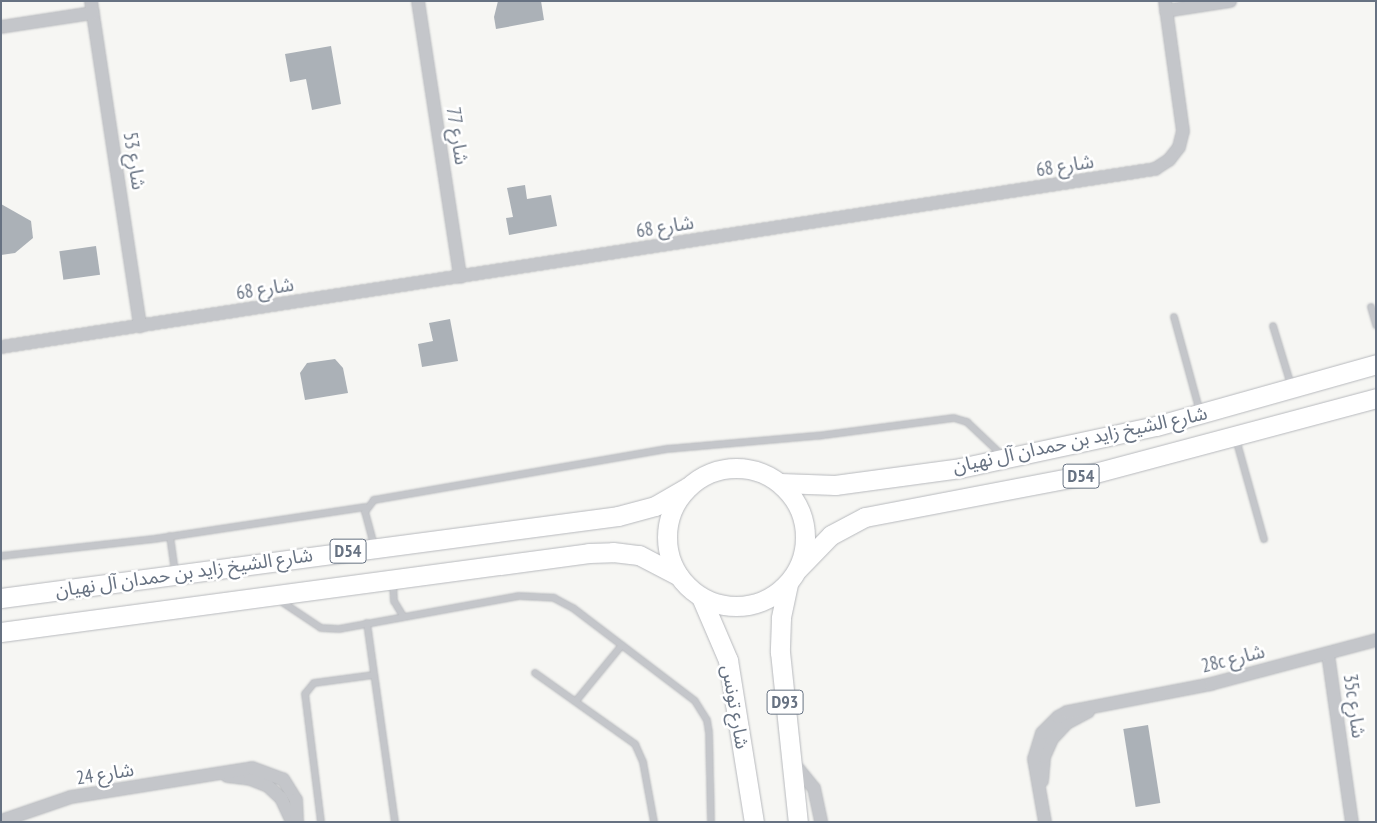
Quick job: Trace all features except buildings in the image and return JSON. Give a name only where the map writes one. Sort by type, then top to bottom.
[{"type":"main road","name":"شارع الشيخ زايد بن حمدان آل نهيان","points":[[780,483],[835,486],[1006,458],[1201,414],[1376,364]]},
{"type":"main road","name":"شارع الشيخ زايد بن حمدان آل نهيان","points":[[793,576],[831,535],[865,517],[1095,473],[1376,398]]},
{"type":"main road","points":[[743,468],[762,473],[780,483],[795,501],[804,523],[805,546],[793,576],[773,596],[756,604],[719,604],[701,597],[679,576],[669,554],[667,529],[674,506],[688,486],[704,475],[723,469],[743,468]]},
{"type":"main road","name":"شارع الشيخ زايد بن حمدان آل نهيان","points":[[1,598],[624,515],[654,506],[688,486]]},
{"type":"main road","name":"شارع الشيخ زايد بن حمدان آل نهيان","points":[[1,632],[613,552],[639,556],[679,576]]},
{"type":"main road","name":"D93","points":[[793,576],[780,618],[780,652],[798,822]]},
{"type":"main road","name":"شارع تونس","points":[[701,597],[728,660],[754,822]]},
{"type":"street","name":"شارع 77","points":[[418,1],[460,277]]},
{"type":"street","points":[[1166,6],[1230,1]]},
{"type":"street","name":"شارع 68","points":[[1,347],[1155,169],[1174,153],[1183,131],[1166,6]]},
{"type":"street","points":[[1,27],[92,7]]},
{"type":"street","name":"شارع 53","points":[[92,7],[140,326]]},
{"type":"street","name":"28c شارع","points":[[1045,822],[1041,790],[1047,736],[1067,723],[1097,708],[1211,684],[1376,640]]},
{"type":"street","name":"35c شارع","points":[[1328,654],[1352,822]]},
{"type":"street","points":[[792,760],[814,788],[821,822]]},
{"type":"street","name":"شارع 24","points":[[1,821],[71,798],[217,776],[252,768],[275,774],[293,793],[298,822]]},
{"type":"street","name":"شارع 24","points":[[217,776],[250,779],[268,786],[282,798],[292,822]]},
{"type":"lane","points":[[1370,307],[1376,325]]},
{"type":"lane","points":[[1174,317],[1201,414]]},
{"type":"lane","points":[[1274,326],[1293,389]]},
{"type":"lane","points":[[1,556],[170,536],[366,507],[379,499],[667,449],[817,436],[954,418],[967,422],[1006,458]]},
{"type":"lane","points":[[1235,437],[1264,539]]},
{"type":"lane","points":[[366,507],[375,548]]},
{"type":"lane","points":[[170,536],[175,575]]},
{"type":"lane","points":[[393,580],[394,601],[404,616]]},
{"type":"lane","points":[[270,596],[321,628],[339,629],[519,596],[543,595],[573,608],[695,701],[707,720],[712,822]]},
{"type":"lane","points":[[367,623],[395,822]]},
{"type":"lane","points":[[576,701],[622,646]]},
{"type":"lane","points":[[535,673],[630,739],[638,749],[654,822]]},
{"type":"lane","points":[[321,822],[305,694],[314,683],[373,675]]}]
